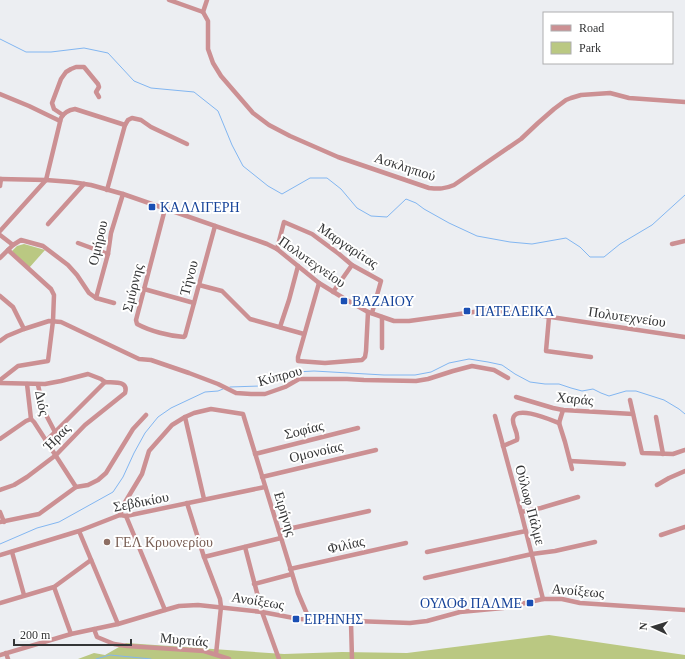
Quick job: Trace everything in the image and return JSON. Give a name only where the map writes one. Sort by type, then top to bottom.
[{"type":"street","points":[[169,0],[203,12],[208,0]]},
{"type":"street","name":"Ασκληπιού","points":[[203,12],[208,21],[208,49],[213,63],[221,76],[253,113],[269,125],[290,136],[338,157],[429,188],[447,188],[454,185],[521,139],[566,100],[576,96],[610,93],[629,98],[685,102]]},
{"type":"street","points":[[63,115],[54,109],[52,103],[62,77],[71,69],[79,67],[86,68],[98,84],[99,87],[96,92],[99,97]]},
{"type":"street","points":[[0,94],[60,121]]},
{"type":"street","points":[[0,231],[46,180],[60,121],[63,115],[69,110],[75,109],[125,125]]},
{"type":"street","points":[[107,190],[125,125],[128,120],[132,118],[141,120],[151,127],[187,144]]},
{"type":"street","points":[[0,179],[0,186]]},
{"type":"street","name":"Πολυτεχνείου","points":[[0,179],[46,180],[84,184],[122,194],[267,244],[276,249],[319,283],[333,292],[370,312],[394,320],[409,321],[488,310],[524,313],[685,337]]},
{"type":"street","points":[[48,224],[84,184]]},
{"type":"street","name":"Ομήρου","points":[[96,298],[108,254],[111,233],[122,194]]},
{"type":"street","name":"Σμύρνης","points":[[165,209],[136,320],[137,324],[155,332],[179,337],[184,336]]},
{"type":"street","name":"Μαργαρίτας","points":[[276,249],[284,222],[312,234],[352,265],[381,281],[370,312]]},
{"type":"street","name":"Τήνου","points":[[184,336],[215,226]]},
{"type":"street","points":[[0,235],[13,245]]},
{"type":"street","points":[[0,258],[13,245],[21,240],[43,246],[68,265],[89,293],[96,298],[114,303]]},
{"type":"street","points":[[672,244],[685,241]]},
{"type":"street","points":[[78,243],[108,254]]},
{"type":"street","points":[[0,382],[18,366],[48,361],[53,321],[54,294],[51,289],[8,250]]},
{"type":"street","points":[[333,292],[352,265]]},
{"type":"street","points":[[280,327],[298,266]]},
{"type":"street","points":[[319,283],[304,334],[298,361],[325,363],[362,360],[366,351],[370,312]]},
{"type":"street","points":[[199,285],[222,291],[250,319],[304,334]]},
{"type":"street","points":[[144,289],[194,303]]},
{"type":"street","points":[[0,297],[13,307],[24,329]]},
{"type":"street","points":[[382,317],[382,348]]},
{"type":"street","points":[[549,317],[546,351],[591,357]]},
{"type":"street","points":[[0,341],[7,336],[24,329],[53,321]]},
{"type":"street","name":"Κύπρου","points":[[53,321],[60,322],[139,359],[151,360],[169,366],[218,384],[236,393],[265,394],[286,387],[299,379],[416,381],[472,366],[494,370],[508,378]]},
{"type":"street","points":[[0,382],[38,385],[88,374],[105,382],[46,441]]},
{"type":"street","name":"Ήρας","points":[[0,490],[14,485],[28,477],[56,455],[85,425],[125,393],[126,390],[124,385],[105,382]]},
{"type":"street","name":"Διός","points":[[27,384],[32,419],[76,487]]},
{"type":"street","points":[[38,385],[44,412],[55,432]]},
{"type":"street","name":"Χαράς","points":[[516,397],[563,410],[633,414]]},
{"type":"street","points":[[630,400],[642,453],[673,454],[685,450]]},
{"type":"street","name":"Ειρήνης","points":[[185,417],[194,412],[212,409],[243,414],[291,572],[308,620]]},
{"type":"street","points":[[563,410],[559,423],[572,469]]},
{"type":"street","points":[[503,446],[518,439],[513,419],[517,413],[527,412],[559,423]]},
{"type":"street","points":[[0,512],[2,522],[39,514],[76,487],[88,485],[98,480],[106,473],[132,429],[146,415]]},
{"type":"street","name":"Ούλωφ Πάλμε","points":[[495,416],[543,600]]},
{"type":"street","points":[[120,515],[124,504],[142,474],[149,451],[172,425],[185,417],[204,499]]},
{"type":"street","points":[[656,417],[663,454]]},
{"type":"street","points":[[0,439],[26,421],[32,419]]},
{"type":"street","name":"Σοφίας","points":[[255,454],[358,428]]},
{"type":"street","name":"Ομονοίας","points":[[262,477],[376,450]]},
{"type":"street","points":[[570,461],[624,464]]},
{"type":"street","points":[[657,485],[685,471]]},
{"type":"street","name":"Σεβδικίου","points":[[0,555],[79,531],[120,515],[126,516],[266,487]]},
{"type":"street","points":[[521,512],[541,508],[578,497]]},
{"type":"street","points":[[187,503],[204,557],[220,599],[221,607],[216,654]]},
{"type":"street","points":[[279,531],[369,511]]},
{"type":"street","points":[[126,516],[165,610]]},
{"type":"street","points":[[661,535],[685,527]]},
{"type":"street","points":[[79,531],[118,624]]},
{"type":"street","points":[[427,552],[526,531]]},
{"type":"street","points":[[204,557],[281,538]]},
{"type":"street","points":[[425,578],[532,554],[555,551],[595,542]]},
{"type":"street","name":"Φιλίας","points":[[254,584],[291,572],[406,543]]},
{"type":"street","points":[[245,547],[262,612],[279,659]]},
{"type":"street","points":[[12,552],[24,595]]},
{"type":"street","points":[[0,603],[54,587],[91,560]]},
{"type":"street","points":[[54,587],[71,634]]},
{"type":"street","name":"Ανοίξεως","points":[[2,653],[71,634],[118,624],[179,606],[198,605],[221,607],[308,620],[410,623],[427,621],[460,612],[503,608],[543,600],[562,599],[580,603],[685,610]]},
{"type":"street","points":[[351,622],[352,659]]},
{"type":"street","name":"Μυρτιάς","points":[[94,629],[97,637],[114,644],[204,651],[230,659]]},
{"type":"street","points":[[2,653],[8,659]]},
{"type":"green space","points":[[24,244],[45,250],[29,268],[12,251],[17,246]]},
{"type":"green space","points":[[549,635],[685,655],[685,659],[78,659],[94,653],[105,655],[126,643],[284,654],[342,652],[407,653]]},
{"type":"waterway","points":[[0,39],[26,52],[51,52],[84,48],[108,53],[134,81],[151,88],[194,92],[218,111],[232,145],[243,166],[268,186],[282,194],[310,178],[327,178],[341,189],[357,208],[371,216],[387,217],[406,199],[416,203],[449,223],[477,236],[532,244],[566,238],[580,247],[590,257],[604,257],[620,244],[652,225],[685,195]]},
{"type":"waterway","points":[[230,387],[260,386],[296,372],[314,371],[384,375],[415,375],[431,372],[449,363],[469,359],[502,365],[530,382],[559,384],[582,391],[593,389],[609,396],[626,391],[636,391],[664,400],[685,414]]},
{"type":"waterway","points":[[0,544],[37,528],[59,522],[113,492],[123,477],[145,433],[158,417],[171,408],[205,392],[223,389]]},
{"type":"waterway","points":[[96,659],[110,655],[151,659]]},
{"type":"place","name":"ΚΑΛΛΙΓΕΡΗ","points":[[152,207]]},
{"type":"place","name":"ΒΑΖΑΙΟΥ","points":[[344,301]]},
{"type":"place","name":"ΠΑΤΕΛΕΙΚΑ","points":[[467,311]]},
{"type":"place","name":"ΓΕΛ Κρυονερίου","points":[[107,542]]},
{"type":"place","name":"ΟΥΛΟΦ ΠΑΛΜΕ","points":[[530,603]]},
{"type":"place","name":"ΕΙΡΗΝΗΣ","points":[[296,619]]}]
